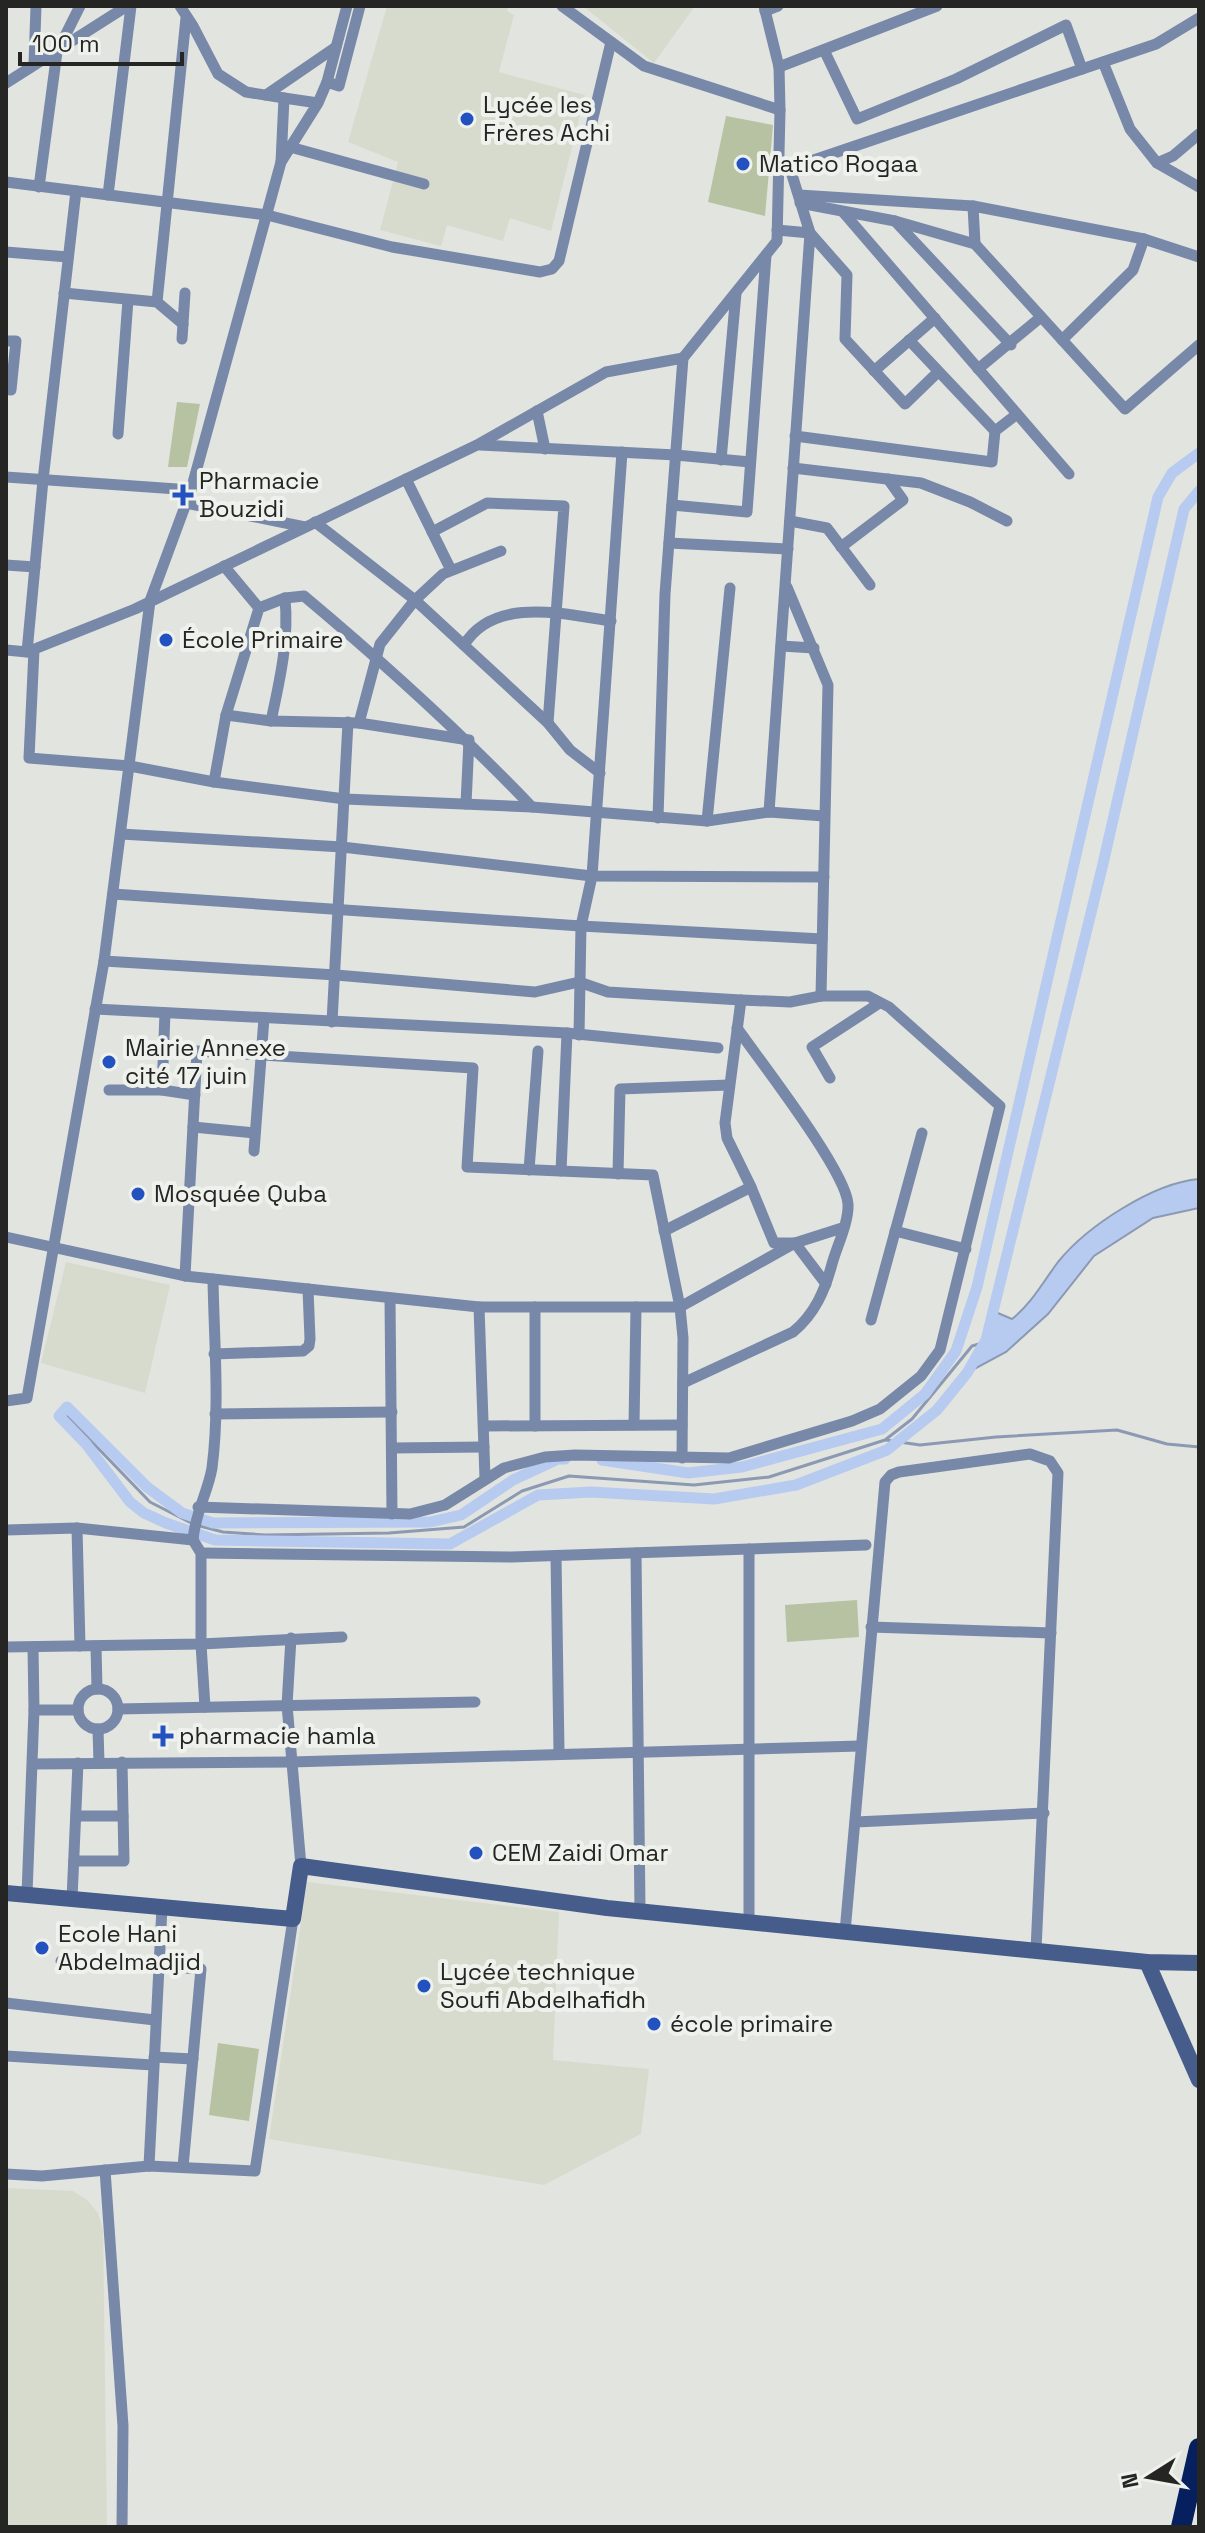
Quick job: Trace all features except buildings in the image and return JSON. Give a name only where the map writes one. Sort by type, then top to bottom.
[{"type":"highway","points":[[1181,2527],[1199,2448]]},
{"type":"street","points":[[34,64],[36,6]]},
{"type":"street","points":[[39,187],[57,52],[80,6]]},
{"type":"street","points":[[6,83],[129,6]]},
{"type":"street","points":[[108,195],[129,6]]},
{"type":"street","points":[[180,6],[218,74],[246,92],[318,103]]},
{"type":"street","points":[[281,162],[318,103],[327,82],[347,6]]},
{"type":"street","points":[[327,82],[339,86],[360,6]]},
{"type":"street","points":[[562,6],[644,66],[780,110]]},
{"type":"street","points":[[658,818],[669,543],[683,358],[777,241],[779,67],[765,9],[778,6]]},
{"type":"street","points":[[779,67],[937,6]]},
{"type":"street","points":[[157,302],[186,18]]},
{"type":"street","points":[[790,168],[1156,44],[1199,18]]},
{"type":"street","points":[[824,50],[857,119],[956,79],[1066,25],[1082,69]]},
{"type":"street","points":[[6,182],[267,215],[392,247],[540,272],[552,269],[559,261],[611,42]]},
{"type":"street","points":[[266,95],[336,47]]},
{"type":"street","points":[[1103,62],[1130,129],[1157,163],[1199,187]]},
{"type":"street","points":[[6,1401],[27,1398],[104,961],[150,601],[191,490],[267,215],[281,162],[284,98]]},
{"type":"street","points":[[1157,163],[1173,156],[1199,134]]},
{"type":"street","points":[[769,812],[810,233],[780,136]]},
{"type":"street","points":[[290,147],[424,184]]},
{"type":"street","points":[[76,191],[35,567],[29,758],[130,766],[214,782],[345,799],[532,807],[707,821],[769,812],[824,816]]},
{"type":"street","points":[[800,199],[973,206],[1144,239],[1199,257]]},
{"type":"street","points":[[800,199],[975,244],[1125,409],[1199,345]]},
{"type":"street","points":[[973,206],[975,244]]},
{"type":"street","points":[[843,211],[1069,474]]},
{"type":"street","points":[[895,221],[1011,345]]},
{"type":"street","points":[[777,230],[810,233],[847,275],[845,339],[905,404],[938,372]]},
{"type":"street","points":[[1062,340],[1133,270],[1144,239]]},
{"type":"street","points":[[6,252],[68,257]]},
{"type":"street","points":[[672,505],[747,512],[766,254]]},
{"type":"street","points":[[64,293],[157,302],[183,324]]},
{"type":"street","points":[[182,339],[185,293]]},
{"type":"street","points":[[721,460],[736,293]]},
{"type":"street","points":[[118,434],[128,300]]},
{"type":"street","points":[[978,369],[1011,345],[1041,317]]},
{"type":"street","points":[[874,371],[935,318]]},
{"type":"street","points":[[909,340],[995,431]]},
{"type":"street","points":[[6,341],[16,341],[11,390],[6,389]]},
{"type":"street","points":[[6,650],[30,651],[150,601],[477,445],[606,372],[683,358]]},
{"type":"street","points":[[537,411],[545,449]]},
{"type":"street","points":[[795,436],[992,462],[995,431],[1017,414]]},
{"type":"street","points":[[477,445],[750,462]]},
{"type":"street","points":[[561,1171],[579,982],[581,926],[592,876],[622,452]]},
{"type":"street","points":[[793,468],[921,483],[970,502],[1007,521]]},
{"type":"street","points":[[6,477],[191,490]]},
{"type":"street","points":[[406,479],[451,570]]},
{"type":"street","points":[[841,547],[903,500],[888,479]]},
{"type":"street","points":[[186,503],[310,525],[415,600],[548,723],[570,750],[600,773]]},
{"type":"street","points":[[432,532],[487,503],[564,506],[548,723]]},
{"type":"street","points":[[790,521],[827,528],[870,585]]},
{"type":"street","points":[[669,543],[788,549]]},
{"type":"street","points":[[332,1022],[345,799],[354,723],[380,644],[415,600],[451,570],[501,551]]},
{"type":"street","points":[[6,565],[35,567]]},
{"type":"street","points":[[224,566],[259,608]]},
{"type":"street","points":[[785,583],[828,685],[821,996]]},
{"type":"street","points":[[707,821],[730,588]]},
{"type":"street","points":[[259,608],[285,598],[304,596],[378,657],[469,740],[532,807]]},
{"type":"street","points":[[271,721],[286,649],[285,598]]},
{"type":"street","points":[[214,782],[226,715],[259,608]]},
{"type":"street","points":[[464,645],[472,632],[508,613],[557,613],[611,621]]},
{"type":"street","points":[[781,646],[814,648]]},
{"type":"street","points":[[226,715],[271,721],[354,723],[469,740]]},
{"type":"street","points":[[466,804],[469,740]]},
{"type":"street","points":[[121,834],[342,847],[592,876],[824,877]]},
{"type":"street","points":[[113,894],[822,939]]},
{"type":"street","points":[[104,961],[336,975],[535,992],[579,982],[608,992],[741,1000],[790,1002],[821,996],[868,996],[878,1004],[889,1007],[1000,1106],[940,1350],[921,1376],[880,1409],[852,1421],[729,1458],[545,1457],[504,1468],[445,1505],[410,1514],[197,1512]]},
{"type":"street","points":[[741,1000],[725,1130],[774,1243],[795,1243]]},
{"type":"street","points":[[830,1078],[812,1047],[878,1004]]},
{"type":"street","points":[[95,1009],[573,1034],[718,1048]]},
{"type":"street","points":[[162,1090],[165,1013]]},
{"type":"street","points":[[254,1151],[264,1018]]},
{"type":"street","points":[[683,1383],[793,1332],[812,1314],[826,1284],[848,1207],[844,1187],[815,1140],[737,1028]]},
{"type":"street","points":[[185,1276],[197,1051],[473,1068],[467,1167],[653,1175],[680,1307],[683,1338],[682,1458]]},
{"type":"street","points":[[529,1170],[538,1051]]},
{"type":"street","points":[[618,1174],[620,1089],[729,1085]]},
{"type":"street","points":[[109,1090],[162,1090],[195,1095]]},
{"type":"street","points":[[193,1127],[255,1133]]},
{"type":"street","points":[[871,1320],[922,1133]]},
{"type":"street","points":[[664,1231],[751,1187]]},
{"type":"street","points":[[6,1237],[185,1276],[390,1298],[479,1307],[680,1307],[795,1243],[842,1228]]},
{"type":"street","points":[[895,1231],[966,1249]]},
{"type":"street","points":[[795,1243],[826,1284]]},
{"type":"street","points":[[205,1707],[201,1553],[193,1537],[197,1512],[211,1471],[215,1414],[213,1279]]},
{"type":"street","points":[[214,1354],[303,1351],[309,1346],[310,1339],[308,1289]]},
{"type":"street","points":[[390,1298],[392,1514]]},
{"type":"street","points":[[479,1307],[485,1478]]},
{"type":"street","points":[[535,1307],[535,1426]]},
{"type":"street","points":[[634,1425],[636,1307]]},
{"type":"street","points":[[215,1414],[392,1412]]},
{"type":"street","points":[[484,1426],[682,1425]]},
{"type":"street","points":[[392,1448],[484,1447]]},
{"type":"street","points":[[845,1932],[885,1482],[891,1475],[1030,1454],[1050,1461],[1058,1473],[1036,1950]]},
{"type":"street","points":[[6,1530],[77,1528],[193,1537]]},
{"type":"street","points":[[77,1528],[80,1646]]},
{"type":"street","points":[[201,1553],[556,1556],[866,1545]]},
{"type":"street","points":[[749,1549],[749,1922]]},
{"type":"street","points":[[636,1553],[640,1911]]},
{"type":"street","points":[[556,1556],[559,1752]]},
{"type":"street","points":[[871,1627],[1051,1633]]},
{"type":"street","points":[[6,1647],[201,1644],[342,1637]]},
{"type":"street","points":[[6,2174],[42,2176],[149,2166],[255,2171],[301,1866],[287,1705],[291,1638]]},
{"type":"street","points":[[96,1646],[97,1689]]},
{"type":"street","points":[[27,1894],[33,1764],[33,1647]]},
{"type":"street","points":[[97,1689],[111,1694],[118,1709],[112,1724],[98,1729],[82,1722],[78,1710],[84,1694],[97,1689]]},
{"type":"street","points":[[118,1709],[475,1702]]},
{"type":"street","points":[[34,1710],[78,1710]]},
{"type":"street","points":[[98,1729],[99,1763]]},
{"type":"street","points":[[33,1764],[291,1762],[559,1752],[860,1746]]},
{"type":"street","points":[[74,1861],[124,1861],[122,1762]]},
{"type":"street","points":[[72,1899],[78,1763]]},
{"type":"street","points":[[856,1822],[1044,1813]]},
{"type":"street","points":[[76,1816],[123,1816]]},
{"type":"street","points":[[301,1866],[640,1911],[1147,1962],[1199,1963]]},
{"type":"street","points":[[6,1893],[293,1919]]},
{"type":"street","points":[[149,2166],[162,1907]]},
{"type":"street","points":[[61,1961],[201,1969],[183,2167]]},
{"type":"street","points":[[1147,1962],[1199,2080]]},
{"type":"street","points":[[6,2003],[155,2020]]},
{"type":"street","points":[[6,2056],[154,2061],[193,2059]]},
{"type":"street","points":[[105,2170],[123,2426],[122,2527]]},
{"type":"shaded area","name":"Lycée les Frères Achi","points":[[387,6],[508,6],[507,11],[514,15],[499,72],[585,95],[551,231],[510,218],[503,241],[447,225],[441,246],[380,230],[398,162],[348,142]]},
{"type":"shaded area","points":[[583,6],[695,6],[654,63]]},
{"type":"shaded area","points":[[66,1262],[170,1285],[145,1393],[41,1363]]},
{"type":"shaded area","name":"Lycée technique Soufi Abdelhafidh","points":[[307,1882],[559,1912],[553,2060],[649,2069],[641,2134],[544,2185],[269,2139]]},
{"type":"shaded area","points":[[6,2188],[73,2191],[87,2200],[98,2213],[103,2230],[107,2527],[6,2527]]},
{"type":"green space","name":"Matico Rogaa","points":[[726,116],[773,125],[765,216],[708,202]]},
{"type":"green space","points":[[177,402],[200,404],[187,467],[168,467]]},
{"type":"green space","points":[[857,1600],[859,1637],[787,1642],[785,1605]]},
{"type":"green space","points":[[218,2043],[259,2049],[249,2121],[209,2115]]},
{"type":"water","points":[[1199,1179],[1199,1208],[1153,1218],[1094,1256],[1048,1314],[1006,1352],[967,1373],[986,1340],[993,1311],[1012,1319],[1070,1248],[1122,1208],[1162,1189]]},
{"type":"waterway","points":[[602,1460],[688,1473],[742,1467],[882,1429],[925,1394],[956,1351],[977,1287],[1158,497],[1172,473],[1199,453]]},
{"type":"waterway","points":[[565,1459],[558,1459],[513,1480],[461,1515],[430,1522],[213,1523],[182,1513],[147,1487],[67,1407],[59,1416],[86,1444],[130,1502],[144,1513],[166,1523],[215,1540],[450,1544],[538,1495],[591,1492],[714,1499],[796,1485],[887,1450],[937,1410],[967,1373],[986,1340],[1102,868],[1184,509],[1199,491]]},
{"type":"waterway","points":[[200,1526],[223,1532],[265,1535],[389,1533],[464,1527],[522,1491],[569,1476],[694,1485],[769,1477],[885,1440],[912,1419],[972,1346],[986,1342]]},
{"type":"waterway","points":[[67,1416],[150,1502],[193,1524]]},
{"type":"waterway","points":[[886,1440],[920,1445],[1117,1430],[1167,1444],[1199,1447]]},
{"type":"place","name":"Lycée les Frères Achi","points":[[467,119]]},
{"type":"place","name":"Matico Rogaa","points":[[743,164]]},
{"type":"place","name":"Pharmacie Bouzidi","points":[[183,495]]},
{"type":"place","name":"École Primaire","points":[[166,640]]},
{"type":"place","name":"Mairie Annexe cité 17 juin","points":[[109,1062]]},
{"type":"place","name":"Mosquée Quba","points":[[138,1194]]},
{"type":"place","name":"pharmacie hamla","points":[[163,1736]]},
{"type":"place","name":"CEM Zaidi Omar","points":[[476,1853]]},
{"type":"place","name":"Ecole Hani Abdelmadjid","points":[[42,1948]]},
{"type":"place","name":"Lycée technique Soufi Abdelhafidh","points":[[424,1986]]},
{"type":"place","name":"école primaire","points":[[654,2024]]}]
